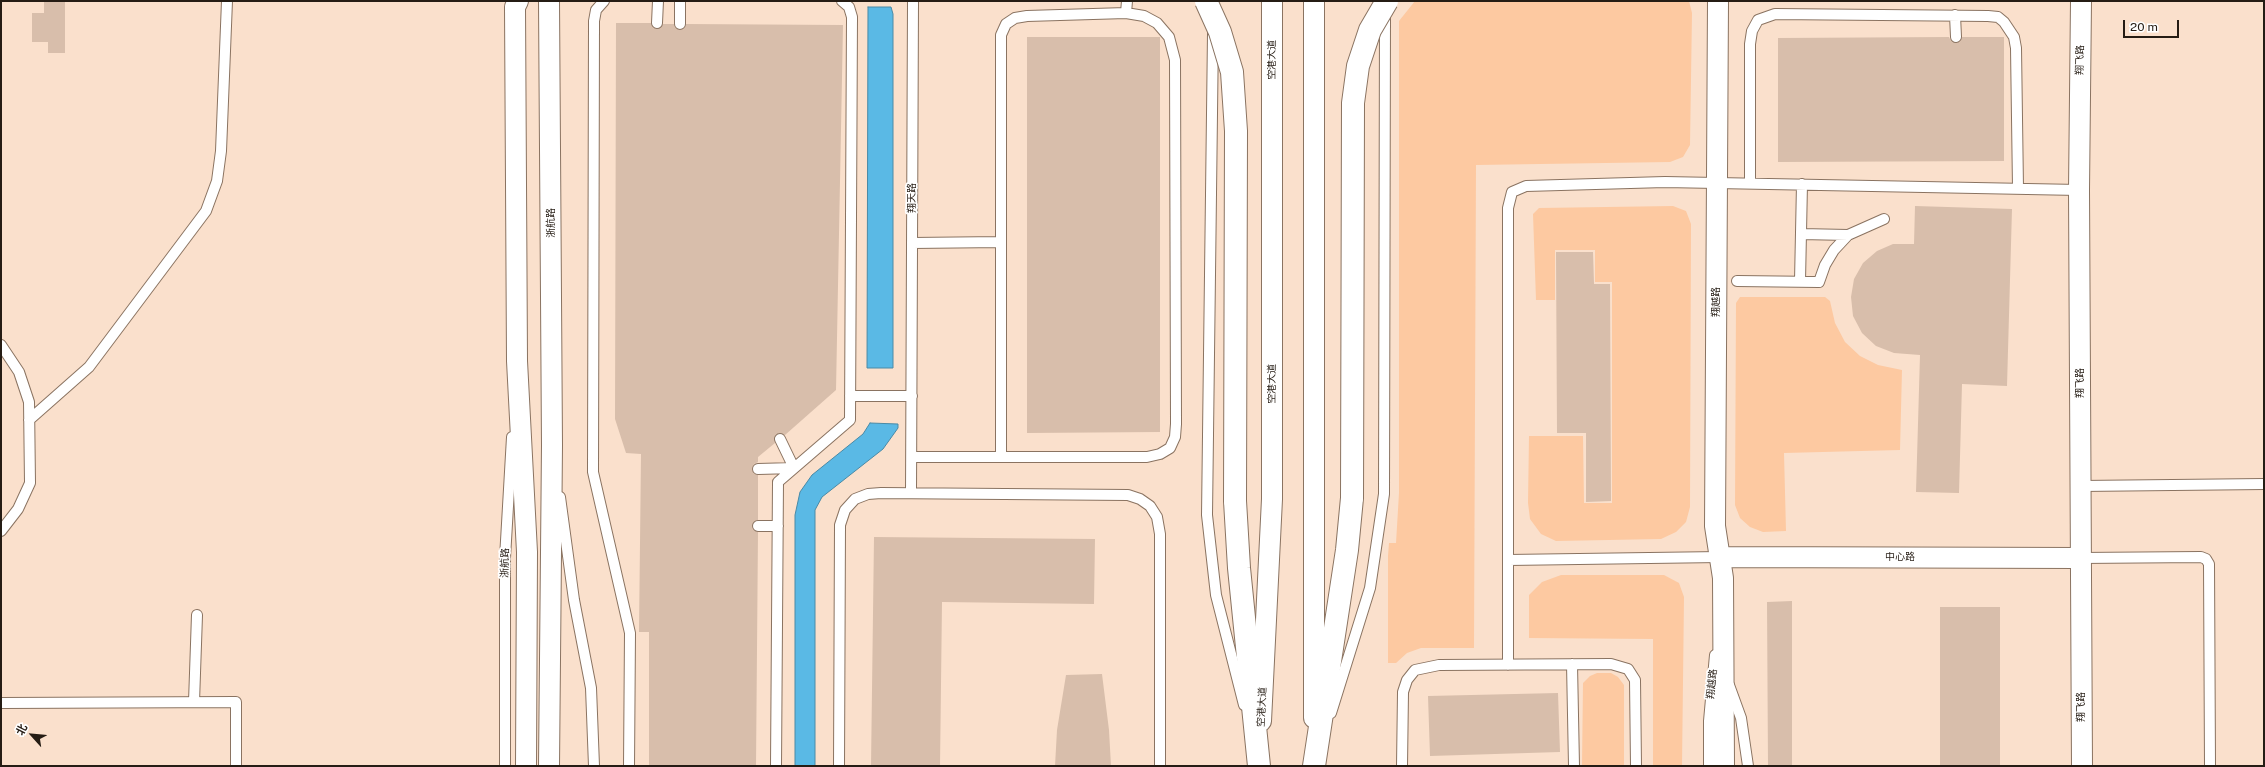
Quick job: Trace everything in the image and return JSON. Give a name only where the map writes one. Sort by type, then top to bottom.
[{"type":"main road","name":"空港大道","points":[[1206,1],[1220,32],[1232,72],[1236,131],[1235,501],[1239,568],[1259,766]]},
{"type":"main road","points":[[1314,766],[1347,550],[1352,498],[1353,103],[1358,66],[1370,30],[1386,1]]},
{"type":"street","name":"浙航路","points":[[518,1],[515,7],[517,361],[527,552],[526,766]]},
{"type":"street","name":"浙航路","points":[[549,1],[552,445],[549,766]]},
{"type":"street","name":"空港大道","points":[[1259,766],[1272,499],[1272,1]]},
{"type":"street","points":[[1314,1],[1314,766]]},
{"type":"street","name":"翔越路","points":[[1718,1],[1715,526],[1720,557],[1723,603],[1724,766]]},
{"type":"street","name":"翔飞路","points":[[2081,1],[2079,190],[2082,766]]},
{"type":"street","name":"中心路","points":[[1720,557],[2080,558]]},
{"type":"lane","points":[[29,420],[89,367],[206,211],[217,181],[221,151],[227,1]]},
{"type":"lane","points":[[604,1],[596,10],[594,21],[593,472],[630,633],[629,766]]},
{"type":"lane","points":[[657,23],[658,1]]},
{"type":"lane","points":[[680,1],[680,24]]},
{"type":"lane","points":[[776,766],[778,482],[850,420],[852,17],[849,7],[842,1]]},
{"type":"lane","name":"翔天路","points":[[911,493],[912,1]]},
{"type":"lane","points":[[1126,1],[1126,13]]},
{"type":"lane","points":[[1213,1],[1207,515],[1216,595],[1259,766]]},
{"type":"lane","points":[[1314,766],[1370,588],[1384,494],[1386,1]]},
{"type":"lane","points":[[912,457],[1001,457],[1148,457],[1160,454],[1170,448],[1175,437],[1175,60],[1169,37],[1157,23],[1144,16],[1126,13],[1027,16],[1015,18],[1006,24],[1001,35],[1001,457]]},
{"type":"lane","points":[[1750,182],[1750,44],[1752,31],[1758,20],[1775,14],[1955,15],[1998,17],[2010,28],[2014,36],[2018,188]]},
{"type":"lane","points":[[1955,15],[1956,37]]},
{"type":"lane","points":[[1508,665],[1508,208],[1512,192],[1526,186],[1717,182],[2079,190]]},
{"type":"lane","points":[[1800,281],[1802,184]]},
{"type":"lane","points":[[1737,281],[1819,282],[1825,265],[1834,250],[1848,235],[1884,218]]},
{"type":"lane","points":[[1801,234],[1848,235]]},
{"type":"lane","points":[[912,243],[1001,242]]},
{"type":"lane","points":[[1,345],[19,372],[29,402],[30,483],[18,509],[1,531]]},
{"type":"lane","name":"浙航路","points":[[505,766],[505,558],[517,361]]},
{"type":"lane","points":[[850,396],[912,396]]},
{"type":"lane","points":[[780,439],[794,468]]},
{"type":"lane","name":"浙航路","points":[[552,445],[574,600],[592,688],[594,766]]},
{"type":"lane","points":[[758,469],[794,468]]},
{"type":"lane","points":[[2081,486],[2264,484]]},
{"type":"lane","points":[[839,766],[840,525],[845,510],[855,499],[868,494],[911,493],[1128,495],[1140,499],[1150,506],[1157,517],[1160,534],[1160,766]]},
{"type":"lane","points":[[758,526],[778,526]]},
{"type":"lane","points":[[1508,560],[1720,557]]},
{"type":"lane","points":[[2080,558],[2201,557],[2206,559],[2209,564],[2210,766]]},
{"type":"lane","name":"翔越路","points":[[1709,766],[1712,678],[1723,603]]},
{"type":"lane","points":[[194,702],[197,615]]},
{"type":"lane","points":[[1572,664],[1574,766]]},
{"type":"lane","points":[[1402,766],[1403,692],[1407,680],[1415,670],[1439,665],[1572,664],[1617,664],[1628,668],[1632,672],[1636,692],[1636,766]]},
{"type":"lane","name":"翔越路","points":[[1724,669],[1741,718],[1748,766]]},
{"type":"lane","points":[[1,703],[236,702],[236,766]]},
{"type":"shaded area","points":[[1,1],[2264,1],[2264,766],[1,766]]},
{"type":"shaded area","points":[[1415,1],[1689,1],[1692,13],[1690,145],[1683,157],[1670,162],[1476,165],[1474,648],[1421,648],[1407,653],[1396,663],[1388,663],[1388,556],[1389,543],[1396,543],[1399,493],[1399,21]]},
{"type":"shaded area","points":[[1673,206],[1686,211],[1691,224],[1690,507],[1686,522],[1676,532],[1661,539],[1556,541],[1541,534],[1530,519],[1528,503],[1529,436],[1583,436],[1584,503],[1612,503],[1612,282],[1595,282],[1595,250],[1555,250],[1555,300],[1536,300],[1533,214],[1539,208]]},
{"type":"shaded area","points":[[1740,297],[1825,297],[1830,301],[1835,323],[1845,342],[1860,356],[1878,365],[1902,370],[1900,450],[1784,453],[1786,531],[1763,532],[1750,527],[1740,518],[1735,505],[1736,303]]},
{"type":"shaded area","points":[[1561,575],[1664,575],[1679,583],[1684,597],[1682,766],[1653,766],[1653,639],[1529,638],[1529,595],[1542,582]]},
{"type":"shaded area","points":[[1597,673],[1611,673],[1618,677],[1624,685],[1624,766],[1582,766],[1583,683],[1590,676]]},
{"type":"water","points":[[868,7],[891,7],[893,14],[893,368],[867,368]]},
{"type":"water","points":[[870,423],[898,424],[898,428],[883,449],[822,497],[815,510],[815,766],[795,766],[795,515],[800,492],[812,475],[863,434]]},
{"type":"building","points":[[44,1],[65,1],[65,53],[48,53],[48,42],[32,42],[32,13],[44,13]]},
{"type":"building","points":[[616,23],[651,23],[653,28],[657,29],[663,24],[674,24],[675,28],[680,30],[684,29],[686,24],[843,25],[836,390],[785,435],[780,433],[775,435],[775,443],[758,457],[758,462],[754,464],[752,469],[753,473],[758,475],[758,520],[752,526],[753,530],[758,532],[756,766],[649,766],[649,632],[639,632],[641,454],[626,453],[615,419]]},
{"type":"building","points":[[1027,37],[1160,37],[1160,432],[1027,433]]},
{"type":"building","points":[[1949,37],[1951,41],[1956,43],[1960,42],[1962,37],[2004,37],[2004,161],[1778,162],[1778,38]]},
{"type":"building","points":[[1915,206],[2012,209],[2007,386],[1962,384],[1959,493],[1916,492],[1920,355],[1894,353],[1876,346],[1862,333],[1853,316],[1851,297],[1854,279],[1863,263],[1877,251],[1893,244],[1914,244]]},
{"type":"building","points":[[1556,252],[1593,252],[1594,284],[1610,284],[1611,501],[1586,502],[1586,433],[1557,433]]},
{"type":"building","points":[[874,537],[1095,539],[1094,604],[942,602],[940,766],[871,766]]},
{"type":"building","points":[[1792,601],[1792,766],[1768,766],[1767,602]]},
{"type":"building","points":[[1940,607],[2000,607],[2000,766],[1940,766]]},
{"type":"building","points":[[1102,674],[1109,730],[1111,766],[1055,766],[1057,730],[1066,675]]},
{"type":"building","points":[[1558,693],[1560,752],[1430,756],[1428,696]]}]
